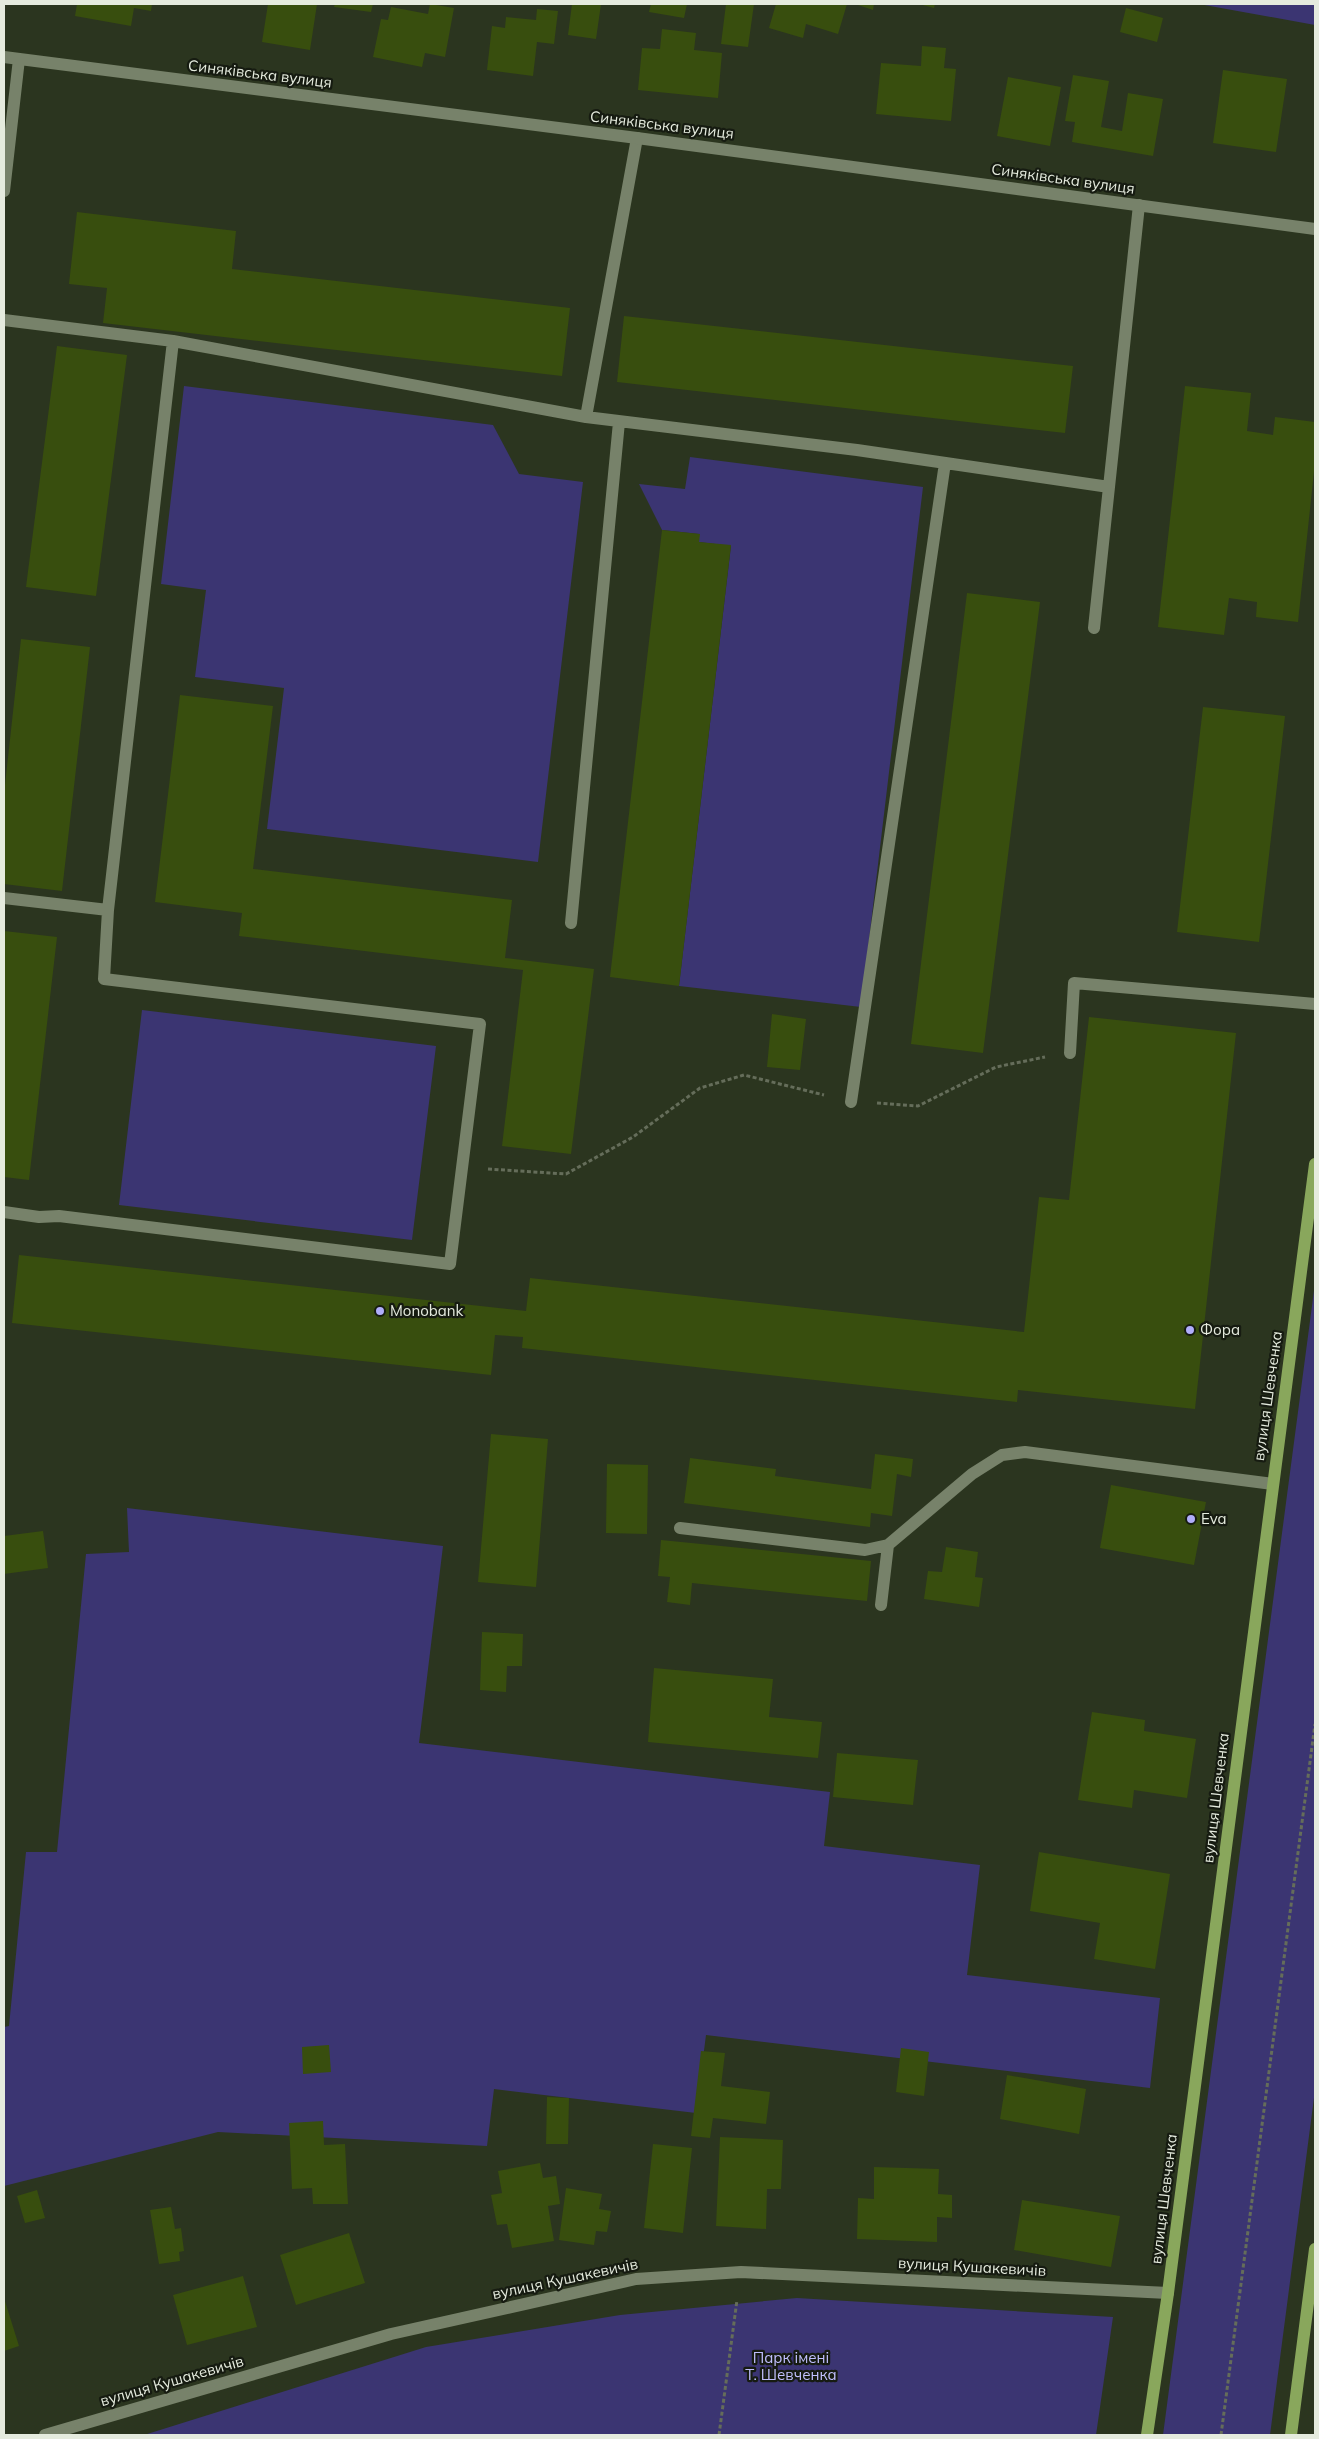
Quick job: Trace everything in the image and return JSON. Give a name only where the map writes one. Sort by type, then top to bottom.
[{"type":"main road","name":"вулиця Шевченка","points":[[1147,2435],[1168,2293],[1315,1164]]},
{"type":"main road","points":[[1291,2435],[1315,2249]]},
{"type":"street","name":"Синяківська вулиця","points":[[4,58],[638,138],[1315,229]]},
{"type":"street","points":[[4,191],[19,59]]},
{"type":"street","points":[[586,417],[638,138]]},
{"type":"street","points":[[1094,628],[1140,206]]},
{"type":"street","points":[[4,320],[173,341],[586,417],[945,463],[1109,487]]},
{"type":"street","points":[[4,1212],[39,1217],[59,1216],[450,1264],[480,1024],[104,979],[108,910],[173,341]]},
{"type":"street","points":[[571,923],[620,422]]},
{"type":"street","points":[[851,1102],[945,463]]},
{"type":"street","points":[[4,898],[108,910]]},
{"type":"street","points":[[1070,1053],[1074,983],[1315,1004]]},
{"type":"street","points":[[680,1528],[865,1550],[888,1544],[972,1474],[1002,1455],[1026,1452],[1273,1484]]},
{"type":"street","points":[[881,1605],[888,1544]]},
{"type":"street","name":"вулиця Кушакевичів","points":[[45,2435],[391,2334],[636,2278],[740,2272],[1168,2293]]},
{"type":"path","points":[[462,1167],[566,1174],[633,1137],[700,1088],[744,1075],[851,1102],[918,1106],[996,1067],[1070,1053]]},
{"type":"path","points":[[1221,2435],[1315,1724]]},
{"type":"path","points":[[719,2435],[740,2272]]},
{"type":"green space","points":[[1199,4],[1315,4],[1315,25]]},
{"type":"green space","points":[[184,386],[493,425],[519,474],[583,482],[538,862],[267,829],[284,688],[195,677],[206,590],[161,584]]},
{"type":"green space","points":[[690,457],[923,487],[861,1007],[679,986],[731,546],[699,542],[699,534],[662,530],[639,484],[685,489]]},
{"type":"green space","points":[[142,1010],[436,1046],[412,1240],[119,1205]]},
{"type":"green space","points":[[1315,1283],[1315,2090],[1270,2435],[1163,2435]]},
{"type":"green space","points":[[127,1508],[443,1546],[419,1743],[830,1792],[824,1846],[980,1865],[967,1975],[1160,1998],[1150,2088],[706,2035],[696,2113],[494,2089],[487,2146],[218,2132],[4,2186],[4,2027],[9,2026],[26,1852],[57,1852],[86,1554],[129,1552]]},
{"type":"green space","name":"Парк імені Т. Шевченка","points":[[797,2298],[1113,2317],[1096,2435],[144,2435],[426,2347],[620,2315]]},
{"type":"building","points":[[77,4],[152,4],[151,11],[134,8],[131,26],[75,16]]},
{"type":"building","points":[[268,4],[317,4],[310,50],[262,42]]},
{"type":"building","points":[[335,4],[373,4],[371,12],[334,7]]},
{"type":"building","points":[[430,4],[454,8],[445,57],[425,53],[422,67],[373,57],[381,19],[388,20],[391,7],[428,14]]},
{"type":"building","points":[[572,4],[601,4],[596,39],[568,35]]},
{"type":"building","points":[[651,4],[687,4],[684,18],[649,12]]},
{"type":"building","points":[[726,4],[754,4],[748,47],[721,44]]},
{"type":"building","points":[[776,4],[847,4],[838,34],[806,24],[803,38],[769,28]]},
{"type":"building","points":[[855,4],[874,4],[873,10]]},
{"type":"building","points":[[919,4],[935,4],[934,8]]},
{"type":"building","points":[[1126,8],[1163,18],[1157,42],[1120,32]]},
{"type":"building","points":[[537,9],[558,11],[554,44],[537,42],[533,76],[487,70],[492,26],[505,28],[506,17],[536,20]]},
{"type":"building","points":[[662,29],[696,33],[694,50],[722,53],[718,98],[638,90],[642,48],[660,49]]},
{"type":"building","points":[[922,46],[946,48],[944,68],[956,69],[951,121],[876,114],[881,63],[921,66]]},
{"type":"building","points":[[1223,70],[1287,79],[1276,152],[1213,143]]},
{"type":"building","points":[[1073,75],[1109,81],[1101,127],[1122,131],[1128,93],[1163,99],[1153,156],[1072,142],[1075,122],[1065,121]]},
{"type":"building","points":[[1008,77],[1061,87],[1050,146],[997,136]]},
{"type":"building","points":[[77,212],[236,231],[232,269],[570,308],[562,376],[103,323],[107,288],[69,284]]},
{"type":"building","points":[[624,316],[1073,366],[1065,433],[617,382]]},
{"type":"building","points":[[57,346],[127,355],[96,596],[26,587]]},
{"type":"building","points":[[1185,386],[1251,393],[1247,431],[1273,435],[1275,417],[1315,422],[1315,462],[1298,622],[1256,617],[1257,602],[1229,598],[1224,635],[1158,627]]},
{"type":"building","points":[[662,530],[700,534],[699,542],[731,545],[679,986],[610,977]]},
{"type":"building","points":[[967,593],[1040,602],[983,1053],[911,1044]]},
{"type":"building","points":[[21,639],[90,647],[62,891],[4,884],[4,794]]},
{"type":"building","points":[[180,695],[273,706],[253,869],[512,900],[505,958],[594,969],[571,1154],[502,1146],[523,970],[239,936],[242,913],[155,902]]},
{"type":"building","points":[[1203,707],[1285,716],[1259,942],[1177,932]]},
{"type":"building","points":[[4,931],[57,937],[29,1180],[4,1177]]},
{"type":"building","points":[[772,1014],[806,1019],[800,1070],[767,1067]]},
{"type":"building","points":[[1089,1017],[1236,1033],[1195,1409],[1018,1390],[1017,1402],[522,1348],[523,1337],[495,1335],[491,1375],[12,1323],[19,1255],[526,1311],[530,1278],[1024,1332],[1039,1197],[1069,1200]]},
{"type":"building","points":[[491,1434],[548,1439],[536,1587],[478,1582]]},
{"type":"building","points":[[875,1454],[913,1459],[911,1477],[897,1474],[892,1516],[871,1513],[870,1527],[684,1503],[690,1458],[776,1469],[775,1476],[871,1489]]},
{"type":"building","points":[[607,1464],[648,1465],[647,1534],[606,1533]]},
{"type":"building","points":[[1111,1485],[1206,1502],[1194,1565],[1100,1548]]},
{"type":"building","points":[[43,1531],[48,1568],[4,1574],[4,1536]]},
{"type":"building","points":[[661,1540],[871,1561],[867,1601],[692,1583],[690,1605],[667,1602],[670,1577],[658,1576]]},
{"type":"building","points":[[946,1547],[978,1552],[975,1577],[983,1578],[979,1607],[924,1599],[928,1571],[942,1572]]},
{"type":"building","points":[[482,1632],[523,1634],[522,1666],[507,1666],[506,1692],[480,1690]]},
{"type":"building","points":[[654,1668],[773,1679],[769,1717],[822,1722],[818,1758],[648,1742]]},
{"type":"building","points":[[1092,1712],[1145,1720],[1144,1731],[1196,1739],[1187,1798],[1134,1790],[1132,1808],[1078,1800]]},
{"type":"building","points":[[837,1753],[918,1760],[913,1805],[833,1797]]},
{"type":"building","points":[[1039,1852],[1170,1874],[1155,1969],[1094,1959],[1100,1923],[1030,1911]]},
{"type":"building","points":[[329,2045],[331,2072],[303,2074],[302,2047]]},
{"type":"building","points":[[901,2048],[929,2052],[924,2096],[896,2092]]},
{"type":"building","points":[[701,2051],[725,2053],[721,2086],[770,2092],[766,2124],[713,2118],[710,2138],[691,2136]]},
{"type":"building","points":[[1007,2075],[1086,2089],[1079,2134],[1000,2119]]},
{"type":"building","points":[[547,2097],[569,2098],[568,2144],[546,2144]]},
{"type":"building","points":[[323,2121],[324,2145],[345,2144],[348,2204],[313,2204],[312,2188],[292,2189],[289,2123]]},
{"type":"building","points":[[720,2137],[783,2140],[781,2189],[767,2189],[766,2229],[716,2226]]},
{"type":"building","points":[[653,2144],[692,2148],[683,2233],[644,2228]]},
{"type":"building","points":[[540,2163],[543,2178],[556,2176],[560,2204],[548,2206],[554,2241],[512,2248],[507,2224],[497,2225],[491,2195],[502,2193],[498,2171]]},
{"type":"building","points":[[874,2167],[939,2169],[938,2194],[952,2195],[952,2218],[937,2217],[937,2242],[857,2239],[858,2198],[874,2199]]},
{"type":"building","points":[[566,2188],[602,2194],[599,2209],[611,2211],[607,2232],[596,2231],[594,2245],[559,2240]]},
{"type":"building","points":[[37,2190],[45,2218],[25,2223],[17,2196]]},
{"type":"building","points":[[1022,2200],[1120,2216],[1111,2267],[1014,2250]]},
{"type":"building","points":[[171,2207],[175,2229],[181,2228],[184,2251],[179,2252],[180,2261],[159,2264],[150,2210]]},
{"type":"building","points":[[349,2233],[365,2283],[296,2305],[280,2255]]},
{"type":"building","points":[[243,2276],[257,2327],[187,2345],[173,2295]]},
{"type":"building","points":[[4,2298],[19,2346],[4,2351]]},
{"type":"place","name":"Monobank","points":[[380,1311]]},
{"type":"place","name":"Фора","points":[[1190,1330]]},
{"type":"place","name":"Eva","points":[[1191,1519]]}]
